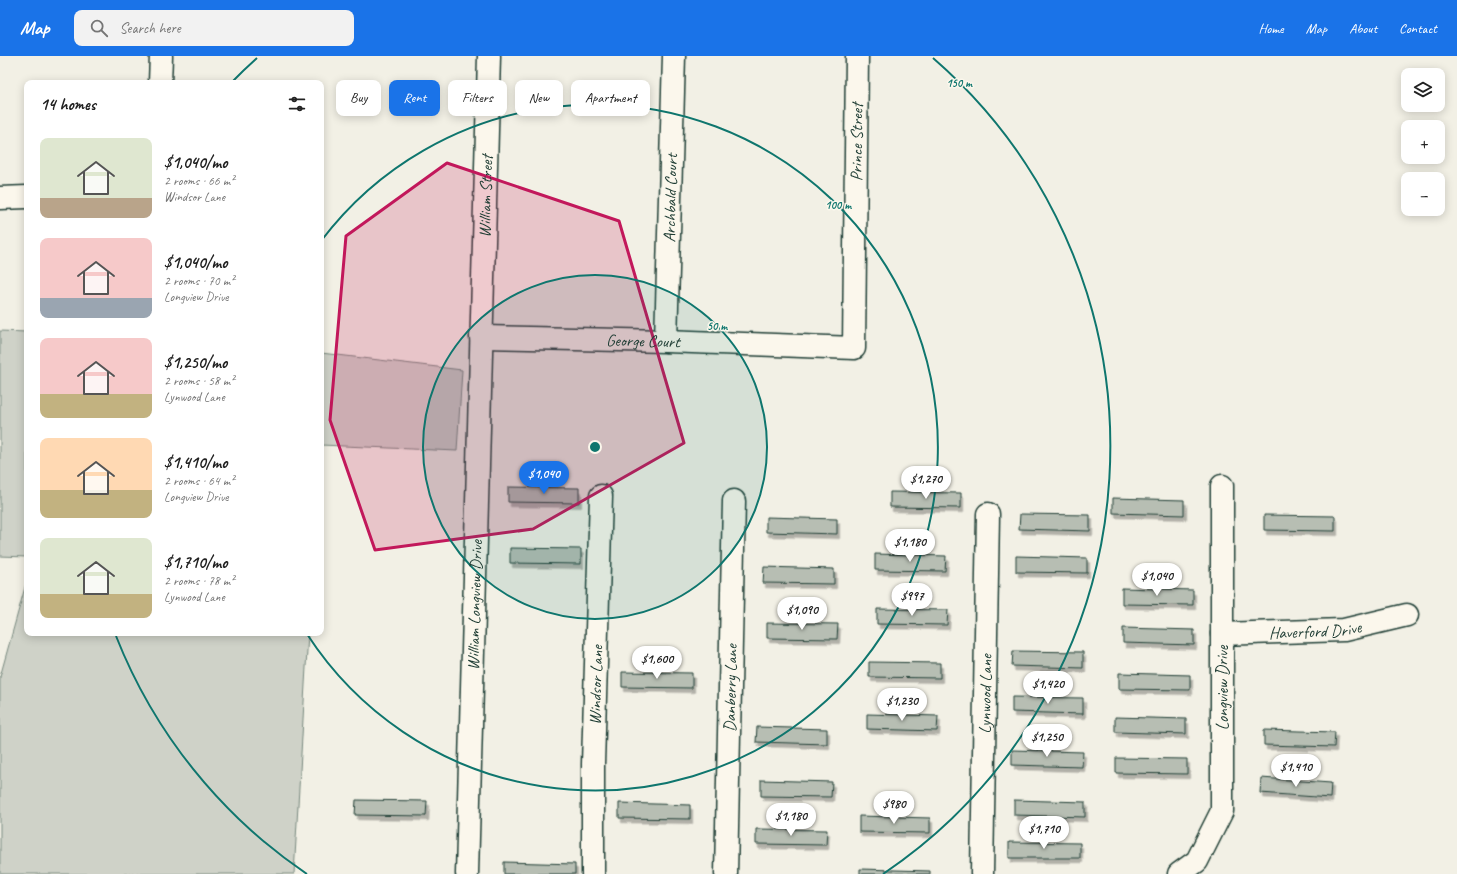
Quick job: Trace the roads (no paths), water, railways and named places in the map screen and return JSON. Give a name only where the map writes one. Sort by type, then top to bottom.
[{"type":"street","points":[[160,80],[161,56]]},
{"type":"street","name":"William Street","points":[[481,337],[489,56]]},
{"type":"street","name":"Archbald Court","points":[[666,341],[674,56]]},
{"type":"street","name":"Prince Street","points":[[854,348],[856,56]]},
{"type":"street","points":[[0,198],[24,197]]},
{"type":"street","name":"George Court","points":[[481,337],[666,341],[854,348]]},
{"type":"street","name":"William Longview Drive","points":[[467,874],[480,438],[481,337]]},
{"type":"street","name":"Longview Drive","points":[[1179,874],[1197,861],[1222,811],[1222,486]]},
{"type":"street","name":"Windsor Lane","points":[[592,874],[593,764],[601,496]]},
{"type":"street","name":"Danberry Lane","points":[[726,874],[734,501]]},
{"type":"street","name":"Lynwood Lane","points":[[982,874],[988,514]]},
{"type":"street","name":"Haverford Drive","points":[[1222,634],[1344,630],[1407,615]]}]
